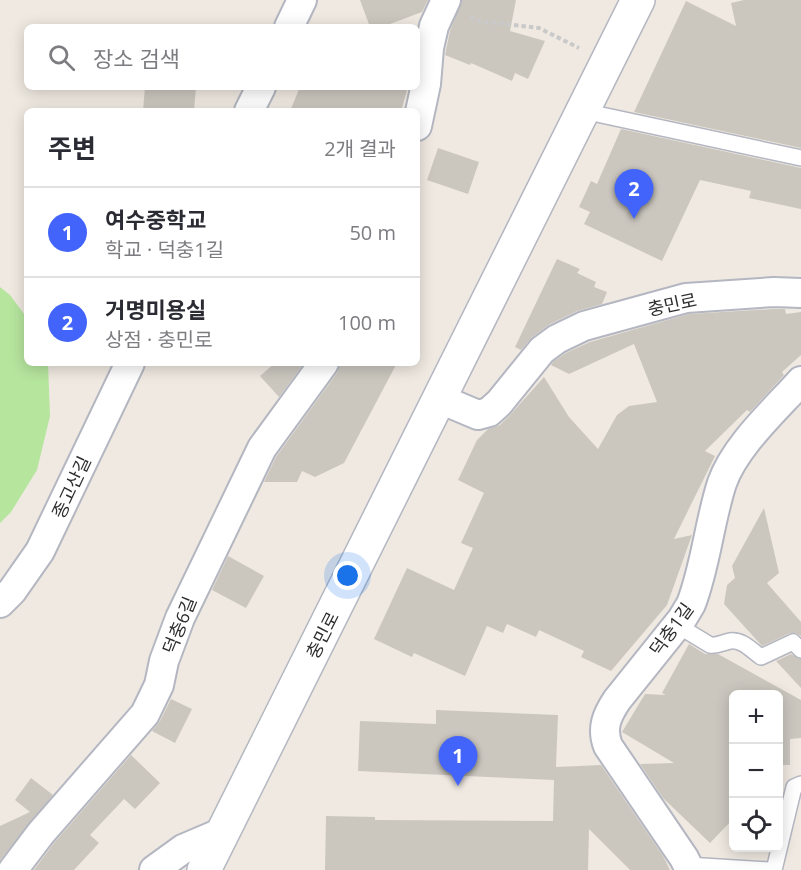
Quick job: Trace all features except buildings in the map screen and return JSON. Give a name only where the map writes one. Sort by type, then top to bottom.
[{"type":"street","points":[[290,24],[302,0]]},
{"type":"street","points":[[420,112],[434,26],[446,0]]},
{"type":"street","name":"충민로","points":[[204,870],[638,0]]},
{"type":"street","points":[[250,108],[260,90]]},
{"type":"street","name":"충민로","points":[[440,399],[478,415],[489,412],[542,351],[563,335],[584,326],[686,298],[774,292],[801,293]]},
{"type":"street","name":"종고산길","points":[[0,603],[12,591],[40,551],[129,366]]},
{"type":"street","name":"덕충6길","points":[[13,870],[40,833],[146,714],[159,685],[164,661],[180,618],[261,448],[322,366]]},
{"type":"street","name":"덕충1길","points":[[688,867],[608,746],[604,733],[606,719],[617,700],[687,612],[696,592],[727,473],[742,448],[801,381]]},
{"type":"street","points":[[154,870],[183,849],[223,832]]},
{"type":"lane","points":[[583,111],[801,158]]},
{"type":"lane","points":[[677,625],[710,645],[716,646],[734,640],[741,642],[761,657],[793,642],[801,650]]},
{"type":"lane","points":[[774,870],[794,787],[801,784]]},
{"type":"lane","points":[[688,867],[769,870]]},
{"type":"path","points":[[499,23],[539,28],[550,32]]},
{"type":"green space","points":[[0,287],[10,295],[24,314],[24,366],[48,366],[50,416],[37,470],[11,512],[0,523]]},
{"type":"place","name":"거명미용실","points":[[634,219]]},
{"type":"place","name":"여수중학교","points":[[458,786]]}]
